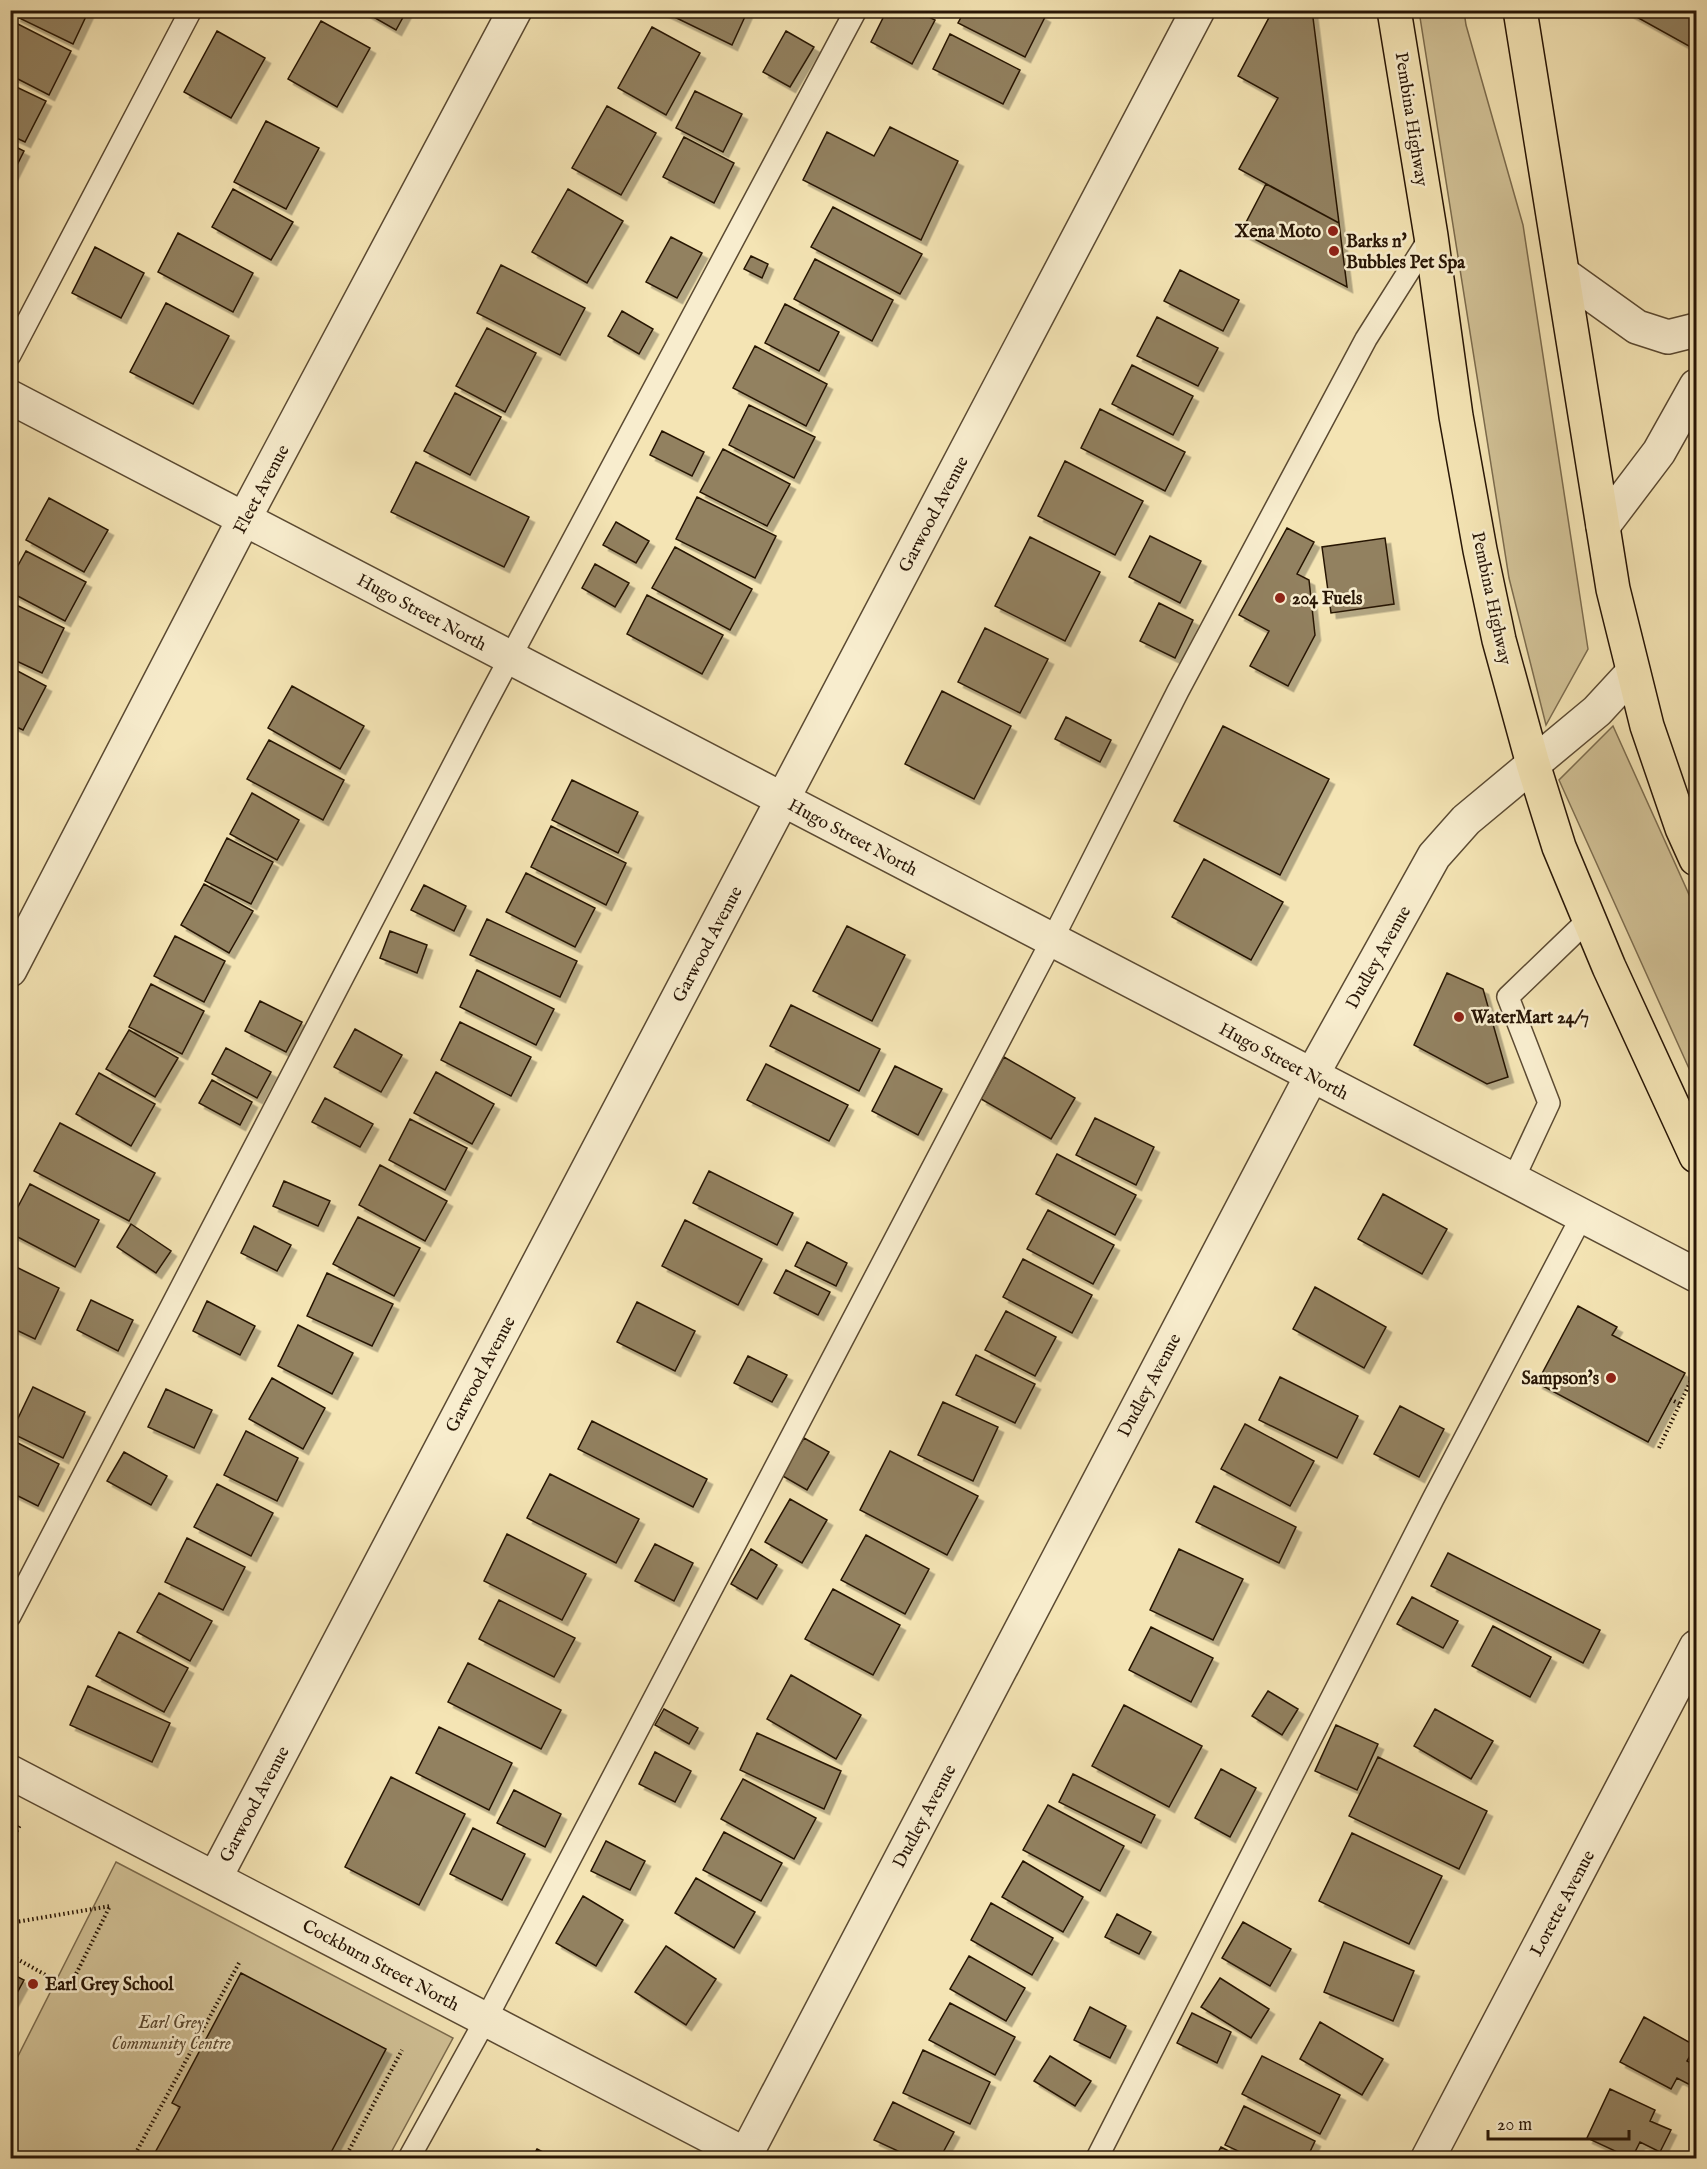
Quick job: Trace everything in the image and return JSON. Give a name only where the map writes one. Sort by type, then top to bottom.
[{"type":"main road","name":"Pembina Highway","points":[[1394,10],[1431,236],[1456,416],[1499,640],[1533,764],[1559,847],[1609,967],[1696,1156]]},
{"type":"main road","points":[[1520,10],[1613,589],[1647,726],[1682,828],[1696,859]]},
{"type":"street","name":"Fleet Avenue","points":[[10,970],[244,519],[515,10]]},
{"type":"street","name":"Garwood Avenue","points":[[215,1878],[1198,10]]},
{"type":"street","points":[[1563,274],[1637,327],[1668,337],[1696,330]]},
{"type":"street","points":[[1603,526],[1659,452],[1696,386]]},
{"type":"street","name":"Hugo Street North","points":[[10,397],[1696,1275]]},
{"type":"street","name":"Dudley Avenue","points":[[747,2157],[1312,1075],[1434,856],[1466,820],[1597,711],[1633,672]]},
{"type":"street","name":"Lorette Avenue","points":[[1428,2158],[1696,1647]]},
{"type":"street","name":"Cockburn Street North","points":[[10,1772],[747,2157]]},
{"type":"lane","points":[[10,355],[191,10]]},
{"type":"lane","points":[[10,1616],[510,658],[856,10]]},
{"type":"lane","points":[[409,2158],[486,2019],[1052,940],[1178,691],[1366,339],[1431,236]]},
{"type":"lane","points":[[1513,1180],[1549,1103],[1509,997],[1589,919]]},
{"type":"lane","points":[[1097,2158],[1433,1499],[1582,1216]]},
{"type":"path","points":[[1659,1448],[1696,1370]]},
{"type":"path","points":[[1670,1399],[1680,1404]]},
{"type":"path","points":[[10,1923],[111,1903],[69,1988],[10,1955]]},
{"type":"path","points":[[133,2158],[240,1963]]},
{"type":"path","points":[[345,2158],[402,2050]]},
{"type":"green space","points":[[1419,11],[1464,11],[1523,225],[1588,649],[1546,725],[1509,578]]},
{"type":"green space","points":[[1613,726],[1696,910],[1696,1084],[1559,780]]},
{"type":"green space","name":"Earl Grey Community Centre","points":[[116,1862],[453,2038],[388,2158],[11,2158],[10,2072]]},
{"type":"building","points":[[18,10],[89,10],[73,44],[15,16]]},
{"type":"building","points":[[361,10],[407,10],[396,30]]},
{"type":"building","points":[[660,10],[748,10],[732,45]]},
{"type":"building","points":[[887,10],[915,10],[935,20],[912,64],[871,42]]},
{"type":"building","points":[[965,10],[1033,10],[1045,17],[1025,57],[958,23]]},
{"type":"building","points":[[1273,10],[1312,10],[1339,223],[1239,169],[1278,98],[1238,76]]},
{"type":"building","points":[[1624,10],[1696,10],[1696,50]]},
{"type":"building","points":[[10,20],[71,51],[49,95],[10,75]]},
{"type":"building","points":[[321,21],[370,48],[337,107],[288,79]]},
{"type":"building","points":[[652,27],[700,53],[666,115],[618,88]]},
{"type":"building","points":[[217,31],[265,58],[231,118],[184,92]]},
{"type":"building","points":[[786,31],[814,47],[790,87],[763,72]]},
{"type":"building","points":[[950,34],[1020,70],[1003,104],[933,69]]},
{"type":"building","points":[[10,84],[46,101],[25,142],[10,135]]},
{"type":"building","points":[[695,91],[742,114],[723,152],[676,128]]},
{"type":"building","points":[[607,106],[656,133],[621,195],[572,168]]},
{"type":"building","points":[[266,121],[319,148],[286,209],[234,182]]},
{"type":"building","points":[[890,127],[958,161],[921,240],[803,180],[827,132],[874,156]]},
{"type":"building","points":[[684,137],[734,163],[714,203],[663,177]]},
{"type":"building","points":[[10,144],[24,151],[10,179]]},
{"type":"building","points":[[1266,184],[1339,223],[1347,287],[1241,232]]},
{"type":"building","points":[[233,189],[293,222],[271,260],[212,227]]},
{"type":"building","points":[[568,189],[623,221],[587,283],[532,252]]},
{"type":"building","points":[[833,207],[922,254],[900,294],[811,247]]},
{"type":"building","points":[[178,233],[253,273],[233,312],[158,272]]},
{"type":"building","points":[[671,237],[702,253],[677,298],[646,282]]},
{"type":"building","points":[[95,247],[144,273],[121,318],[72,293]]},
{"type":"building","points":[[751,256],[768,264],[762,278],[744,269]]},
{"type":"building","points":[[815,259],[893,300],[872,341],[794,299]]},
{"type":"building","points":[[501,265],[585,308],[560,355],[477,313]]},
{"type":"building","points":[[1180,270],[1239,300],[1223,331],[1164,301]]},
{"type":"building","points":[[166,303],[229,336],[193,404],[130,372]]},
{"type":"building","points":[[785,304],[839,332],[819,371],[765,343]]},
{"type":"building","points":[[622,311],[653,329],[639,354],[608,336]]},
{"type":"building","points":[[1157,317],[1218,348],[1198,386],[1137,356]]},
{"type":"building","points":[[487,328],[536,353],[505,412],[456,386]]},
{"type":"building","points":[[755,346],[827,384],[806,426],[733,388]]},
{"type":"building","points":[[1132,365],[1193,396],[1173,435],[1112,404]]},
{"type":"building","points":[[455,393],[501,417],[470,475],[424,451]]},
{"type":"building","points":[[749,405],[815,437],[794,478],[729,445]]},
{"type":"building","points":[[1100,409],[1185,452],[1165,491],[1081,448]]},
{"type":"building","points":[[662,431],[704,452],[692,476],[650,455]]},
{"type":"building","points":[[723,449],[790,484],[767,526],[700,492]]},
{"type":"building","points":[[1065,461],[1143,501],[1115,555],[1038,516]]},
{"type":"building","points":[[416,462],[529,517],[504,567],[391,512]]},
{"type":"building","points":[[697,497],[776,536],[755,578],[676,539]]},
{"type":"building","points":[[49,498],[108,530],[84,572],[26,540]]},
{"type":"building","points":[[616,522],[649,541],[636,563],[603,545]]},
{"type":"building","name":"204 Fuels","points":[[1287,528],[1314,542],[1297,574],[1309,580],[1315,635],[1288,686],[1250,666],[1269,631],[1239,615]]},
{"type":"building","points":[[1150,536],[1201,561],[1180,603],[1129,577]]},
{"type":"building","points":[[1030,537],[1100,572],[1065,641],[995,606]]},
{"type":"building","points":[[1385,538],[1394,604],[1331,613],[1322,547]]},
{"type":"building","points":[[675,547],[752,589],[730,630],[652,588]]},
{"type":"building","points":[[26,551],[86,582],[65,621],[10,592],[10,580]]},
{"type":"building","points":[[595,564],[629,583],[615,607],[582,588]]},
{"type":"building","points":[[647,595],[723,635],[702,674],[627,634]]},
{"type":"building","points":[[10,602],[64,628],[42,673],[10,658]]},
{"type":"building","points":[[1159,603],[1193,620],[1175,658],[1140,641]]},
{"type":"building","points":[[985,628],[1048,659],[1020,713],[958,682]]},
{"type":"building","points":[[10,667],[46,686],[23,730],[10,724]]},
{"type":"building","points":[[292,686],[364,726],[340,769],[268,728]]},
{"type":"building","points":[[942,691],[1011,726],[974,799],[905,764]]},
{"type":"building","points":[[1066,717],[1111,740],[1100,762],[1055,739]]},
{"type":"building","points":[[1223,726],[1329,779],[1280,875],[1174,821]]},
{"type":"building","points":[[269,740],[344,780],[323,820],[247,779]]},
{"type":"building","points":[[572,780],[638,812],[618,853],[552,820]]},
{"type":"building","points":[[252,793],[299,820],[277,860],[230,834]]},
{"type":"building","points":[[551,826],[626,863],[606,905],[531,867]]},
{"type":"building","points":[[227,838],[273,862],[251,904],[205,881]]},
{"type":"building","points":[[1204,859],[1283,902],[1251,960],[1172,917]]},
{"type":"building","points":[[526,873],[595,908],[575,947],[506,912]]},
{"type":"building","points":[[204,884],[253,911],[229,953],[181,925]]},
{"type":"building","points":[[424,885],[466,906],[454,931],[411,910]]},
{"type":"building","points":[[487,919],[577,961],[560,997],[470,955]]},
{"type":"building","points":[[847,926],[905,955],[872,1021],[813,991]]},
{"type":"building","points":[[390,931],[427,945],[417,973],[380,958]]},
{"type":"building","points":[[175,936],[225,961],[204,1002],[154,976]]},
{"type":"building","points":[[477,970],[554,1009],[536,1045],[460,1007]]},
{"type":"building","name":"WaterMart 24/7","points":[[1447,973],[1483,989],[1508,1077],[1487,1084],[1414,1045]]},
{"type":"building","points":[[151,984],[204,1011],[182,1054],[129,1027]]},
{"type":"building","points":[[260,1001],[302,1022],[286,1052],[245,1031]]},
{"type":"building","points":[[791,1005],[880,1049],[859,1091],[770,1046]]},
{"type":"building","points":[[460,1022],[531,1057],[511,1096],[441,1060]]},
{"type":"building","points":[[355,1029],[402,1055],[381,1092],[334,1067]]},
{"type":"building","points":[[129,1030],[178,1058],[155,1097],[106,1069]]},
{"type":"building","points":[[226,1048],[271,1072],[257,1098],[212,1074]]},
{"type":"building","points":[[1004,1057],[1075,1098],[1051,1139],[981,1099]]},
{"type":"building","points":[[766,1064],[848,1105],[829,1141],[747,1100]]},
{"type":"building","points":[[895,1066],[942,1089],[918,1135],[872,1111]]},
{"type":"building","points":[[436,1072],[494,1104],[472,1144],[414,1113]]},
{"type":"building","points":[[99,1073],[155,1104],[131,1146],[76,1114]]},
{"type":"building","points":[[212,1080],[252,1102],[240,1125],[199,1103]]},
{"type":"building","points":[[325,1098],[373,1124],[360,1147],[312,1122]]},
{"type":"building","points":[[1095,1118],[1154,1147],[1136,1185],[1076,1155]]},
{"type":"building","points":[[410,1119],[467,1148],[445,1190],[389,1160]]},
{"type":"building","points":[[60,1123],[155,1173],[129,1221],[34,1171]]},
{"type":"building","points":[[1057,1154],[1136,1195],[1115,1235],[1036,1194]]},
{"type":"building","points":[[380,1165],[447,1201],[425,1241],[359,1205]]},
{"type":"building","points":[[709,1171],[793,1213],[777,1245],[693,1203]]},
{"type":"building","points":[[284,1181],[330,1201],[318,1226],[273,1206]]},
{"type":"building","points":[[30,1184],[99,1220],[75,1267],[10,1233],[10,1222]]},
{"type":"building","points":[[1383,1194],[1447,1229],[1422,1274],[1358,1239]]},
{"type":"building","points":[[1048,1210],[1114,1245],[1093,1284],[1027,1249]]},
{"type":"building","points":[[358,1217],[420,1248],[394,1296],[333,1264]]},
{"type":"building","points":[[685,1220],[762,1259],[738,1305],[662,1266]]},
{"type":"building","points":[[131,1224],[171,1251],[156,1273],[117,1247]]},
{"type":"building","points":[[254,1226],[291,1245],[277,1271],[241,1253]]},
{"type":"building","points":[[807,1242],[847,1263],[836,1286],[795,1266]]},
{"type":"building","points":[[1023,1259],[1092,1295],[1072,1333],[1003,1297]]},
{"type":"building","points":[[10,1264],[59,1288],[35,1339],[10,1327]]},
{"type":"building","points":[[786,1270],[830,1292],[818,1315],[774,1293]]},
{"type":"building","points":[[327,1273],[393,1304],[372,1346],[307,1316]]},
{"type":"building","points":[[1315,1287],[1386,1327],[1364,1368],[1293,1329]]},
{"type":"building","points":[[91,1300],[133,1320],[118,1351],[77,1330]]},
{"type":"building","points":[[207,1301],[255,1326],[240,1355],[193,1331]]},
{"type":"building","points":[[637,1302],[695,1331],[675,1371],[617,1342]]},
{"type":"building","name":"Sampson's","points":[[1578,1306],[1617,1327],[1612,1335],[1685,1373],[1648,1442],[1537,1383]]},
{"type":"building","points":[[1006,1311],[1056,1337],[1035,1376],[985,1350]]},
{"type":"building","points":[[298,1325],[353,1353],[332,1394],[278,1366]]},
{"type":"building","points":[[976,1355],[1035,1384],[1015,1423],[956,1395]]},
{"type":"building","points":[[748,1356],[787,1375],[772,1402],[734,1383]]},
{"type":"building","points":[[1280,1377],[1358,1416],[1337,1458],[1259,1420]]},
{"type":"building","points":[[272,1378],[325,1408],[303,1449],[249,1419]]},
{"type":"building","points":[[33,1387],[85,1412],[63,1458],[11,1433]]},
{"type":"building","points":[[166,1389],[212,1410],[194,1448],[148,1427]]},
{"type":"building","points":[[943,1402],[998,1427],[973,1481],[918,1455]]},
{"type":"building","points":[[1400,1406],[1444,1429],[1419,1477],[1374,1454]]},
{"type":"building","points":[[592,1421],[707,1479],[693,1507],[578,1449]]},
{"type":"building","points":[[1245,1424],[1314,1461],[1290,1506],[1221,1469]]},
{"type":"building","points":[[246,1431],[298,1458],[277,1501],[224,1475]]},
{"type":"building","points":[[804,1438],[829,1452],[807,1490],[781,1475]]},
{"type":"building","points":[[14,1441],[59,1464],[38,1506],[10,1492],[10,1446]]},
{"type":"building","points":[[890,1451],[978,1496],[947,1555],[860,1510]]},
{"type":"building","points":[[124,1452],[167,1476],[151,1505],[107,1481]]},
{"type":"building","points":[[550,1474],[639,1519],[616,1563],[527,1518]]},
{"type":"building","points":[[217,1484],[273,1513],[251,1556],[194,1527]]},
{"type":"building","points":[[1214,1486],[1296,1527],[1279,1563],[1196,1522]]},
{"type":"building","points":[[790,1499],[827,1520],[802,1563],[765,1542]]},
{"type":"building","points":[[507,1534],[586,1574],[562,1620],[484,1581]]},
{"type":"building","points":[[866,1535],[929,1569],[905,1614],[841,1580]]},
{"type":"building","points":[[187,1538],[245,1567],[223,1610],[165,1582]]},
{"type":"building","points":[[655,1544],[693,1563],[674,1601],[635,1581]]},
{"type":"building","points":[[751,1549],[777,1565],[757,1599],[731,1584]]},
{"type":"building","points":[[1179,1549],[1243,1579],[1213,1640],[1150,1610]]},
{"type":"building","points":[[1448,1553],[1600,1630],[1583,1663],[1431,1586]]},
{"type":"building","points":[[833,1589],[900,1625],[873,1675],[805,1639]]},
{"type":"building","points":[[159,1593],[212,1621],[190,1661],[137,1632]]},
{"type":"building","points":[[1412,1597],[1458,1621],[1443,1648],[1397,1624]]},
{"type":"building","points":[[499,1600],[575,1638],[554,1677],[479,1639]]},
{"type":"building","points":[[1493,1626],[1551,1657],[1530,1697],[1472,1666]]},
{"type":"building","points":[[1151,1627],[1213,1658],[1191,1702],[1129,1670]]},
{"type":"building","points":[[119,1632],[188,1668],[164,1712],[96,1676]]},
{"type":"building","points":[[468,1663],[561,1710],[541,1749],[448,1702]]},
{"type":"building","points":[[791,1675],[861,1715],[836,1759],[767,1719]]},
{"type":"building","points":[[88,1686],[170,1723],[152,1762],[70,1725]]},
{"type":"building","points":[[1268,1691],[1298,1709],[1282,1735],[1252,1716]]},
{"type":"building","points":[[1124,1705],[1202,1746],[1169,1807],[1092,1766]]},
{"type":"building","points":[[664,1709],[698,1728],[689,1744],[655,1725]]},
{"type":"building","points":[[1435,1709],[1493,1741],[1471,1779],[1414,1746]]},
{"type":"building","points":[[1336,1725],[1378,1744],[1357,1790],[1315,1771]]},
{"type":"building","points":[[439,1727],[512,1763],[489,1810],[416,1773]]},
{"type":"building","points":[[757,1733],[841,1771],[824,1809],[740,1770]]},
{"type":"building","points":[[655,1752],[691,1771],[675,1802],[639,1784]]},
{"type":"building","points":[[1378,1757],[1487,1811],[1459,1869],[1349,1816]]},
{"type":"building","points":[[1221,1769],[1256,1788],[1230,1837],[1195,1818]]},
{"type":"building","points":[[1073,1774],[1155,1815],[1141,1843],[1059,1802]]},
{"type":"building","points":[[391,1777],[465,1814],[419,1905],[345,1867]]},
{"type":"building","points":[[743,1779],[816,1818],[794,1859],[721,1819]]},
{"type":"building","points":[[514,1790],[561,1814],[545,1847],[497,1823]]},
{"type":"building","points":[[1048,1805],[1124,1846],[1100,1891],[1023,1850]]},
{"type":"building","points":[[473,1828],[525,1854],[502,1900],[450,1874]]},
{"type":"building","points":[[724,1832],[782,1863],[761,1901],[703,1870]]},
{"type":"building","points":[[1352,1833],[1442,1876],[1409,1944],[1319,1901]]},
{"type":"building","points":[[606,1841],[645,1861],[630,1890],[591,1871]]},
{"type":"building","points":[[1023,1861],[1083,1897],[1063,1932],[1002,1897]]},
{"type":"building","points":[[696,1878],[755,1912],[734,1948],[675,1913]]},
{"type":"building","points":[[583,1896],[623,1920],[596,1966],[556,1943]]},
{"type":"building","points":[[991,1903],[1053,1938],[1032,1975],[971,1940]]},
{"type":"building","points":[[1117,1914],[1151,1932],[1139,1954],[1105,1937]]},
{"type":"building","points":[[1243,1922],[1291,1949],[1270,1986],[1222,1958]]},
{"type":"building","points":[[1344,1942],[1414,1971],[1393,2021],[1324,1992]]},
{"type":"building","points":[[666,1946],[716,1979],[686,2025],[635,1992]]},
{"type":"building","points":[[969,1956],[1025,1988],[1006,2021],[950,1989]]},
{"type":"building","points":[[10,1973],[24,1980],[10,2006]]},
{"type":"building","name":"Earl Grey Community Centre","points":[[241,1973],[386,2049],[328,2158],[152,2158],[180,2107],[172,2103]]},
{"type":"building","points":[[1220,1978],[1269,2009],[1251,2038],[1201,2007]]},
{"type":"building","points":[[950,2003],[1015,2037],[995,2075],[929,2040]]},
{"type":"building","points":[[1090,2007],[1126,2026],[1110,2058],[1074,2040]]},
{"type":"building","points":[[1192,2013],[1231,2032],[1217,2063],[1177,2043]]},
{"type":"building","points":[[1644,2017],[1696,2046],[1687,2061],[1696,2066],[1696,2088],[1677,2078],[1671,2089],[1620,2062]]},
{"type":"building","points":[[1320,2022],[1383,2059],[1362,2095],[1300,2059]]},
{"type":"building","points":[[923,2050],[990,2082],[970,2124],[903,2093]]},
{"type":"building","points":[[1050,2056],[1091,2081],[1075,2106],[1034,2081]]},
{"type":"building","points":[[1262,2056],[1340,2095],[1320,2134],[1242,2094]]},
{"type":"building","points":[[1610,2089],[1655,2110],[1650,2121],[1671,2130],[1660,2152],[1640,2142],[1630,2158],[1587,2138]]},
{"type":"building","points":[[893,2102],[954,2132],[940,2158],[913,2158],[874,2140]]},
{"type":"building","points":[[1244,2106],[1315,2141],[1307,2158],[1253,2158],[1225,2145]]},
{"type":"building","points":[[1221,2147],[1242,2158],[1215,2158]]},
{"type":"building","points":[[537,2149],[554,2158],[532,2158]]},
{"type":"place","name":"Xena Moto","points":[[1333,231]]},
{"type":"place","name":"Barks n' Bubbles Pet Spa","points":[[1334,251]]},
{"type":"place","name":"204 Fuels","points":[[1280,598]]},
{"type":"place","name":"WaterMart 24/7","points":[[1459,1017]]},
{"type":"place","name":"Sampson's","points":[[1611,1378]]},
{"type":"place","name":"Earl Grey School","points":[[33,1984]]}]
